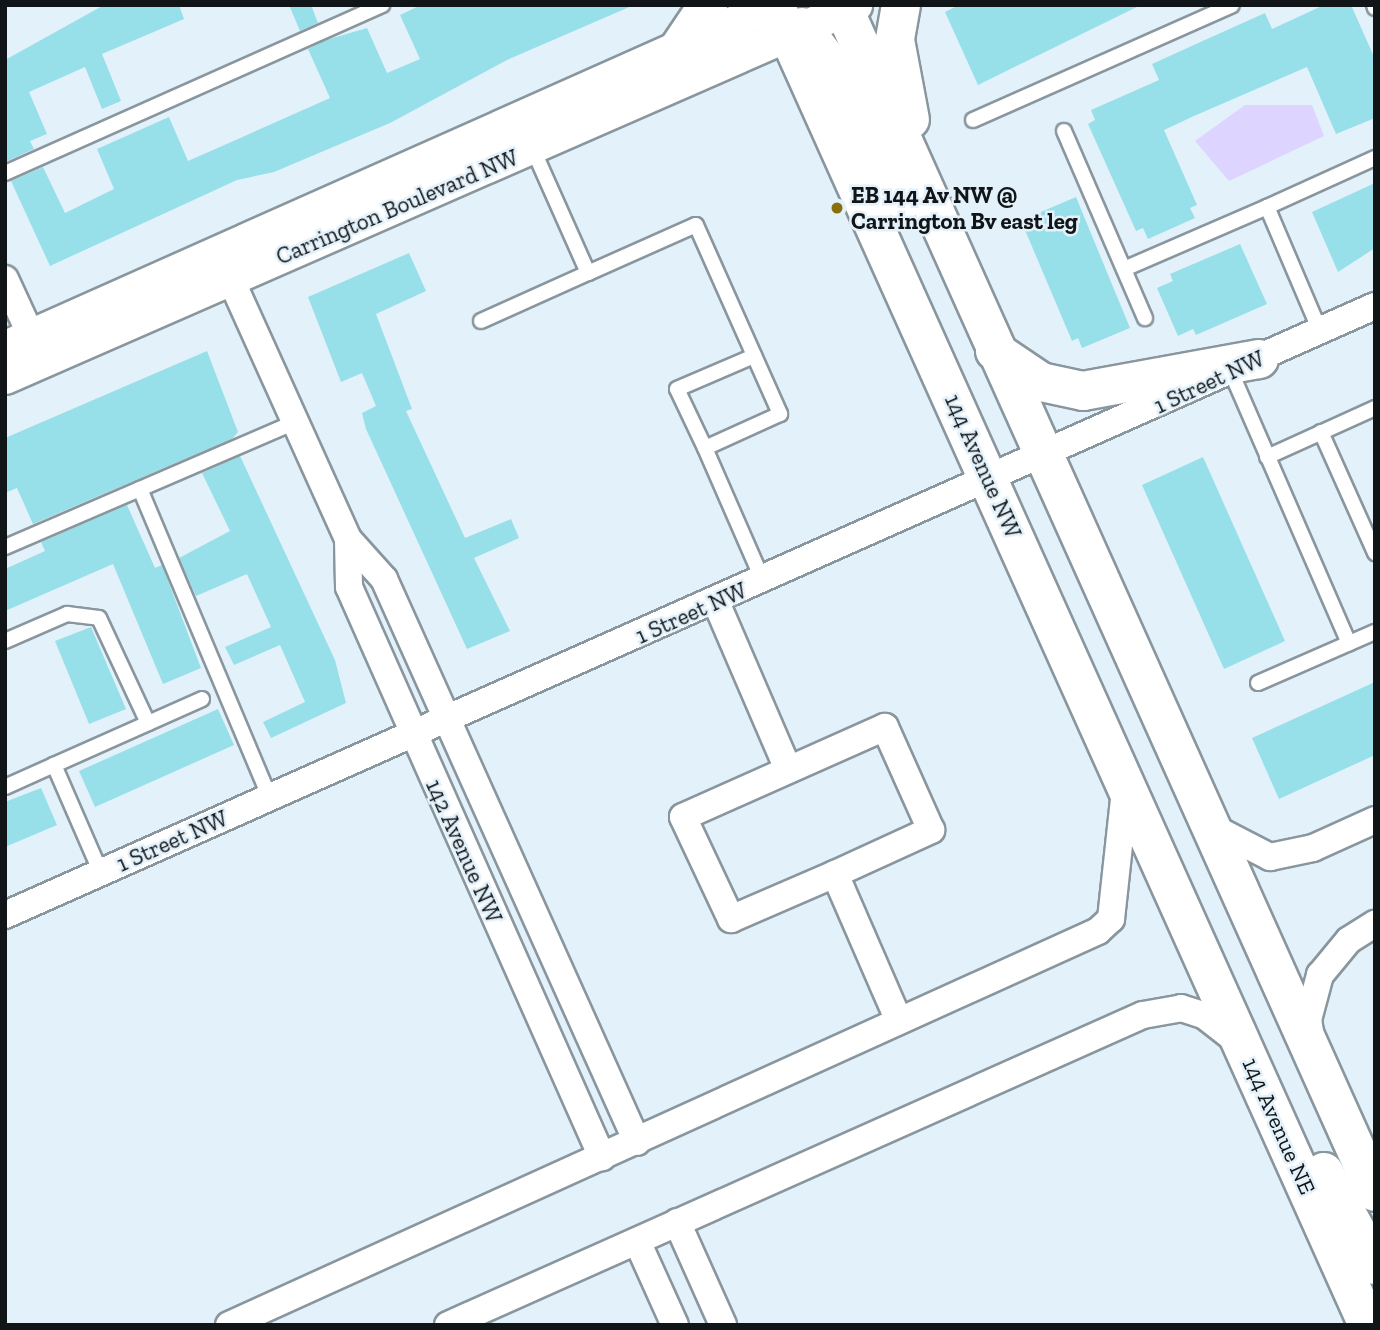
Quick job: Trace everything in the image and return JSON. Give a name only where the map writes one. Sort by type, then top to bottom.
[{"type":"main road","points":[[680,48],[708,5]]},
{"type":"main road","points":[[901,5],[895,40],[932,207]]},
{"type":"main road","points":[[809,12],[932,207],[1042,457],[1375,1192]]},
{"type":"main road","points":[[809,12],[837,73],[934,261],[996,352],[1041,382],[1083,391],[1245,366]]},
{"type":"main road","name":"144 Avenue NW","points":[[809,12],[990,481],[1189,928]]},
{"type":"main road","points":[[1189,928],[1375,1265]]},
{"type":"main road","name":"144 Avenue NE","points":[[1189,928],[1368,1325]]},
{"type":"street","name":"Carrington Boulevard NW","points":[[224,265],[520,118],[680,48],[809,12]]},
{"type":"street","name":"Carrington Boulevard NW","points":[[5,377],[26,348],[224,265],[532,148],[809,12]]},
{"type":"street","name":"142 Avenue NW","points":[[224,265],[348,539],[384,579],[637,1142]]},
{"type":"street","points":[[5,279],[26,348]]},
{"type":"street","name":"1 Street NW","points":[[5,915],[990,481],[1375,306]]},
{"type":"street","name":"142 Avenue NW","points":[[348,539],[349,587],[412,736],[602,1157]]},
{"type":"street","points":[[716,602],[787,767]]},
{"type":"street","points":[[885,727],[931,830],[731,919],[683,817],[787,767],[885,727]]},
{"type":"street","points":[[229,1325],[637,1142],[1111,919],[1126,785]]},
{"type":"street","points":[[1208,825],[1270,857],[1313,848],[1375,820]]},
{"type":"street","points":[[835,874],[899,1021]]},
{"type":"street","points":[[1316,1063],[1308,1020],[1312,993],[1333,957],[1375,924]]},
{"type":"street","points":[[449,1325],[1152,1012],[1181,1008],[1205,1016],[1226,1028],[1249,1060]]},
{"type":"street","points":[[677,1222],[723,1325]]},
{"type":"street","points":[[637,1241],[675,1325]]},
{"type":"lane","points":[[5,173],[382,5]]},
{"type":"lane","points":[[974,120],[1232,5]]},
{"type":"lane","points":[[520,118],[588,273]]},
{"type":"lane","points":[[1064,131],[1145,318]]},
{"type":"lane","points":[[1124,269],[1375,158]]},
{"type":"lane","points":[[1267,207],[1320,331]]},
{"type":"lane","points":[[481,321],[696,225],[780,414],[705,449]]},
{"type":"lane","points":[[754,356],[677,389],[763,581]]},
{"type":"lane","points":[[1245,366],[1267,457],[1349,644]]},
{"type":"lane","points":[[1267,457],[1375,408]]},
{"type":"lane","points":[[5,547],[295,422]]},
{"type":"lane","points":[[1321,432],[1375,553]]},
{"type":"lane","points":[[140,489],[270,798]]},
{"type":"lane","points":[[5,641],[67,614],[99,618],[148,723]]},
{"type":"lane","points":[[1258,683],[1375,632]]},
{"type":"lane","points":[[5,787],[202,699]]},
{"type":"lane","points":[[54,765],[101,873]]},
{"type":"shaded area","points":[[1245,105],[1312,105],[1324,136],[1229,181],[1195,141]]},
{"type":"building","points":[[104,5],[179,5],[184,19],[102,54],[121,101],[102,109],[85,67],[29,92],[47,134],[30,141],[34,149],[5,162],[5,60]]},
{"type":"building","points":[[289,5],[311,5],[318,23],[300,31]]},
{"type":"building","points":[[421,5],[634,5],[507,60],[390,123],[274,172],[237,180],[50,266],[11,181],[43,167],[65,213],[114,189],[97,149],[169,117],[188,161],[330,98],[308,49],[326,40],[367,28],[387,73],[420,59],[400,15]]},
{"type":"building","points":[[959,5],[1141,5],[978,85],[945,12]]},
{"type":"building","points":[[1324,5],[1351,5],[1375,59],[1375,118],[1336,134],[1307,67],[1164,130],[1197,205],[1190,208],[1195,218],[1148,239],[1143,228],[1136,231],[1088,124],[1095,120],[1091,110],[1159,80],[1152,64],[1196,44],[1265,13],[1272,29]]},
{"type":"building","points":[[1375,183],[1375,248],[1338,272],[1312,212]]},
{"type":"building","points":[[1076,197],[1130,328],[1082,348],[1078,338],[1072,341],[1025,230],[1033,227],[1029,217]]},
{"type":"building","points":[[1240,244],[1267,304],[1196,335],[1193,329],[1178,336],[1157,288],[1173,281],[1170,274]]},
{"type":"building","points":[[409,253],[426,291],[376,314],[412,409],[406,411],[465,538],[511,519],[519,538],[474,558],[510,631],[467,649],[366,429],[362,413],[376,406],[362,373],[341,382],[308,297]]},
{"type":"building","points":[[207,351],[238,432],[232,439],[33,524],[17,488],[5,493],[5,438]]},
{"type":"building","points":[[240,456],[335,660],[346,703],[271,738],[263,722],[305,702],[280,645],[234,665],[225,647],[271,627],[247,574],[196,596],[179,558],[230,531],[202,473]]},
{"type":"building","points":[[1203,457],[1285,641],[1224,669],[1142,485]]},
{"type":"building","points":[[127,505],[155,568],[162,565],[201,668],[163,684],[113,564],[5,611],[5,569],[45,551],[41,542]]},
{"type":"building","points":[[91,627],[126,709],[89,724],[55,641]]},
{"type":"building","points":[[1375,682],[1375,755],[1279,799],[1252,738]]},
{"type":"building","points":[[218,709],[234,745],[95,807],[79,771]]},
{"type":"building","points":[[41,788],[57,825],[5,847],[5,802]]},
{"type":"place","name":"EB 144 Av NW @ Carrington Bv east leg","points":[[837,208]]}]
